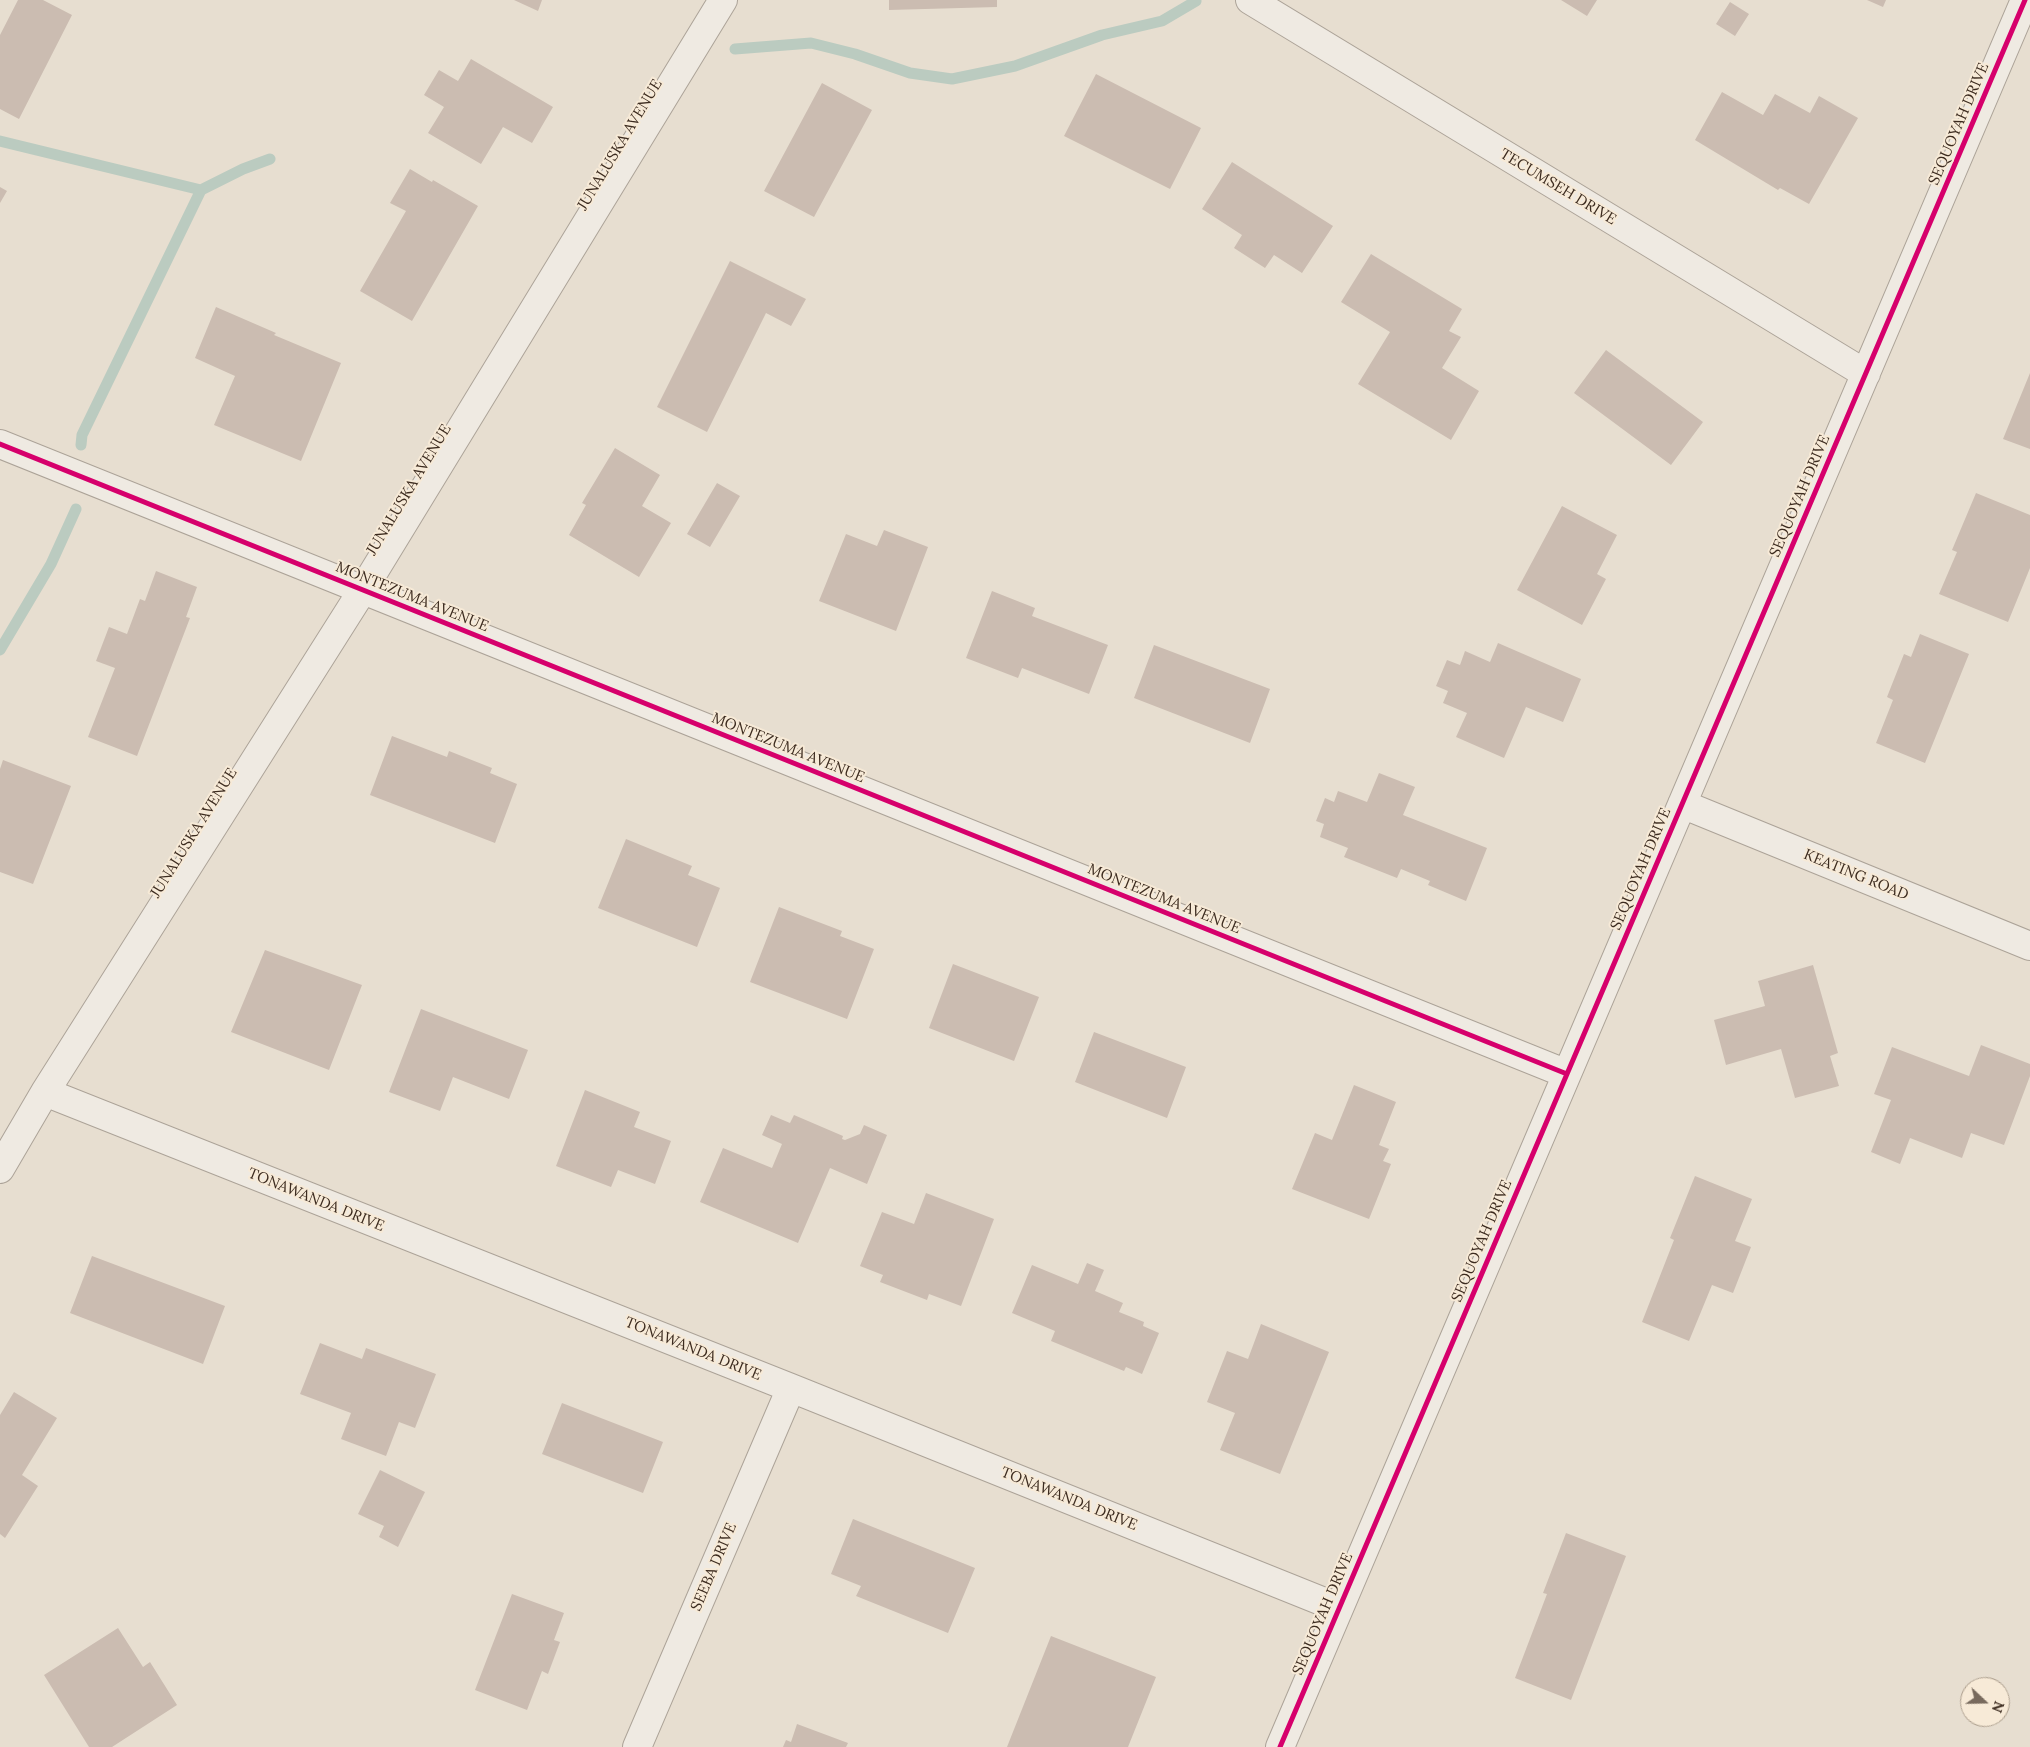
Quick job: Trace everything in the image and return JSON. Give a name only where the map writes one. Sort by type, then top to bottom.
[{"type":"street","name":"JUNALUSKA AVENUE","points":[[0,1168],[45,1092],[362,591],[723,0]]},
{"type":"street","name":"TECUMSEH DRIVE","points":[[1250,0],[1866,374]]},
{"type":"street","name":"SEQUOYAH DRIVE","points":[[1280,1747],[2025,0]]},
{"type":"street","name":"MONTEZUMA AVENUE","points":[[0,444],[1567,1074]]},
{"type":"street","name":"KEATING ROAD","points":[[1682,804],[2030,946]]},
{"type":"street","name":"TONAWANDA DRIVE","points":[[45,1092],[1339,1608]]},
{"type":"street","name":"SEEBA DRIVE","points":[[637,1747],[791,1388]]},
{"type":"building","points":[[18,0],[43,0],[72,15],[19,119],[0,109],[0,35]]},
{"type":"building","points":[[514,0],[542,0],[538,11]]},
{"type":"building","points":[[889,0],[997,0],[997,7],[889,10]]},
{"type":"building","points":[[1561,0],[1597,0],[1587,16]]},
{"type":"building","points":[[1867,0],[1886,0],[1883,7]]},
{"type":"building","points":[[1730,2],[1749,14],[1735,36],[1716,24]]},
{"type":"building","points":[[471,59],[553,107],[532,143],[503,127],[481,164],[428,133],[444,107],[424,95],[439,70],[458,81]]},
{"type":"building","points":[[1096,74],[1201,128],[1170,189],[1064,136]]},
{"type":"building","points":[[822,83],[872,110],[814,217],[764,191]]},
{"type":"building","points":[[1722,92],[1763,115],[1775,94],[1810,113],[1819,96],[1858,118],[1809,204],[1780,188],[1778,190],[1695,140]]},
{"type":"building","points":[[1232,162],[1333,226],[1302,273],[1274,255],[1265,268],[1234,248],[1242,235],[1202,209]]},
{"type":"building","points":[[410,169],[478,206],[412,321],[360,291],[406,211],[390,203]]},
{"type":"building","points":[[0,187],[7,191],[0,203]]},
{"type":"building","points":[[1371,254],[1462,309],[1449,331],[1461,337],[1442,368],[1479,391],[1451,440],[1358,384],[1390,332],[1341,302]]},
{"type":"building","points":[[730,261],[806,299],[791,326],[766,313],[707,432],[657,407]]},
{"type":"building","points":[[216,307],[276,333],[274,335],[341,363],[301,461],[214,425],[235,376],[195,358]]},
{"type":"building","points":[[1606,350],[1703,422],[1671,465],[1574,393]]},
{"type":"building","points":[[2030,373],[2030,449],[2003,439]]},
{"type":"building","points":[[615,448],[660,475],[642,506],[671,523],[639,577],[569,535],[586,505],[582,503]]},
{"type":"building","points":[[717,483],[740,496],[710,547],[687,534]]},
{"type":"building","points":[[1976,493],[2030,515],[2030,568],[2008,622],[1939,594],[1957,552],[1952,550]]},
{"type":"building","points":[[1562,506],[1617,535],[1597,574],[1606,579],[1582,625],[1517,590]]},
{"type":"building","points":[[884,530],[928,547],[896,631],[819,601],[846,534],[877,546]]},
{"type":"building","points":[[156,571],[197,587],[186,617],[190,618],[137,756],[88,737],[115,668],[96,661],[109,627],[127,634],[140,599],[145,601]]},
{"type":"building","points":[[992,591],[1035,608],[1032,616],[1108,645],[1089,694],[1022,668],[1018,678],[966,658]]},
{"type":"building","points":[[1920,634],[1969,654],[1925,763],[1876,743],[1893,700],[1887,697],[1904,654],[1911,657]]},
{"type":"building","points":[[1498,643],[1581,679],[1563,722],[1526,707],[1504,758],[1456,737],[1467,713],[1443,703],[1448,691],[1436,686],[1447,660],[1460,665],[1465,651],[1490,662]]},
{"type":"building","points":[[1154,645],[1270,689],[1250,743],[1134,698]]},
{"type":"building","points":[[392,736],[447,757],[449,751],[492,768],[490,773],[517,784],[495,843],[370,795]]},
{"type":"building","points":[[3,760],[71,786],[33,884],[0,872],[0,769]]},
{"type":"building","points":[[1379,773],[1415,787],[1403,815],[1487,848],[1466,901],[1428,885],[1430,881],[1401,869],[1397,878],[1344,857],[1348,848],[1320,837],[1324,824],[1316,821],[1325,798],[1334,802],[1338,791],[1367,802]]},
{"type":"building","points":[[626,839],[692,866],[688,875],[720,888],[697,947],[598,908]]},
{"type":"building","points":[[779,907],[842,931],[840,936],[874,949],[847,1019],[750,982]]},
{"type":"building","points":[[265,950],[362,985],[329,1070],[231,1032]]},
{"type":"building","points":[[953,964],[1039,997],[1014,1061],[929,1028]]},
{"type":"building","points":[[1813,965],[1838,1053],[1830,1056],[1839,1086],[1795,1098],[1781,1049],[1726,1065],[1714,1020],[1765,1006],[1758,981]]},
{"type":"building","points":[[421,1009],[528,1050],[509,1099],[453,1077],[440,1111],[389,1092]]},
{"type":"building","points":[[1094,1032],[1186,1067],[1167,1118],[1075,1082]]},
{"type":"building","points":[[1981,1045],[2030,1064],[2030,1076],[2004,1145],[1971,1133],[1962,1158],[1910,1138],[1900,1164],[1871,1152],[1891,1100],[1874,1094],[1892,1047],[1969,1076]]},
{"type":"building","points":[[1354,1085],[1396,1102],[1379,1145],[1389,1149],[1383,1161],[1391,1164],[1369,1219],[1292,1189],[1315,1133],[1332,1140]]},
{"type":"building","points":[[585,1090],[640,1112],[634,1127],[671,1141],[655,1184],[618,1170],[611,1187],[556,1166]]},
{"type":"building","points":[[771,1115],[790,1123],[794,1115],[843,1136],[842,1139],[845,1140],[860,1134],[864,1125],[887,1135],[867,1184],[830,1168],[798,1243],[700,1202],[723,1148],[772,1168],[782,1144],[762,1135]]},
{"type":"building","points":[[1695,1176],[1752,1199],[1735,1241],[1751,1247],[1733,1293],[1712,1285],[1689,1341],[1642,1322],[1674,1240],[1670,1238]]},
{"type":"building","points":[[926,1193],[994,1219],[961,1306],[929,1294],[927,1300],[880,1282],[883,1275],[860,1266],[882,1212],[914,1224]]},
{"type":"building","points":[[92,1256],[225,1306],[203,1364],[70,1313]]},
{"type":"building","points":[[1087,1263],[1104,1270],[1095,1291],[1123,1303],[1119,1312],[1144,1322],[1143,1326],[1159,1333],[1142,1374],[1126,1367],[1124,1371],[1051,1341],[1055,1331],[1012,1313],[1032,1265],[1078,1284]]},
{"type":"building","points":[[1261,1324],[1329,1352],[1280,1474],[1220,1450],[1235,1413],[1207,1402],[1227,1351],[1248,1359]]},
{"type":"building","points":[[320,1343],[362,1359],[366,1348],[436,1374],[415,1428],[399,1422],[386,1456],[341,1439],[351,1413],[300,1394]]},
{"type":"building","points":[[14,1392],[57,1418],[22,1475],[38,1486],[5,1538],[0,1534],[0,1415]]},
{"type":"building","points":[[562,1403],[663,1442],[643,1493],[542,1454]]},
{"type":"building","points":[[380,1470],[425,1492],[398,1547],[379,1537],[384,1526],[358,1514]]},
{"type":"building","points":[[853,1519],[975,1568],[948,1633],[856,1596],[861,1586],[831,1574]]},
{"type":"building","points":[[1566,1533],[1626,1556],[1571,1700],[1515,1678],[1547,1594],[1543,1593]]},
{"type":"building","points":[[512,1594],[564,1613],[554,1640],[560,1642],[548,1674],[542,1671],[527,1710],[475,1690]]},
{"type":"building","points":[[118,1628],[143,1667],[150,1662],[177,1705],[112,1747],[89,1747],[44,1675]]},
{"type":"building","points":[[1051,1636],[1156,1677],[1128,1747],[1007,1747]]},
{"type":"building","points":[[797,1724],[848,1743],[846,1747],[783,1747],[786,1740],[791,1742]]},
{"type":"waterway","points":[[735,49],[811,43],[855,54],[910,73],[952,79],[1015,66],[1102,35],[1162,21],[1196,1]]},
{"type":"waterway","points":[[0,141],[201,190]]},
{"type":"waterway","points":[[81,445],[82,435],[201,190],[243,169],[270,159]]},
{"type":"waterway","points":[[0,650],[51,564],[76,509]]},
{"type":"cycle path","points":[[1280,1747],[2025,0]]},
{"type":"cycle path","points":[[0,444],[1567,1074]]}]
